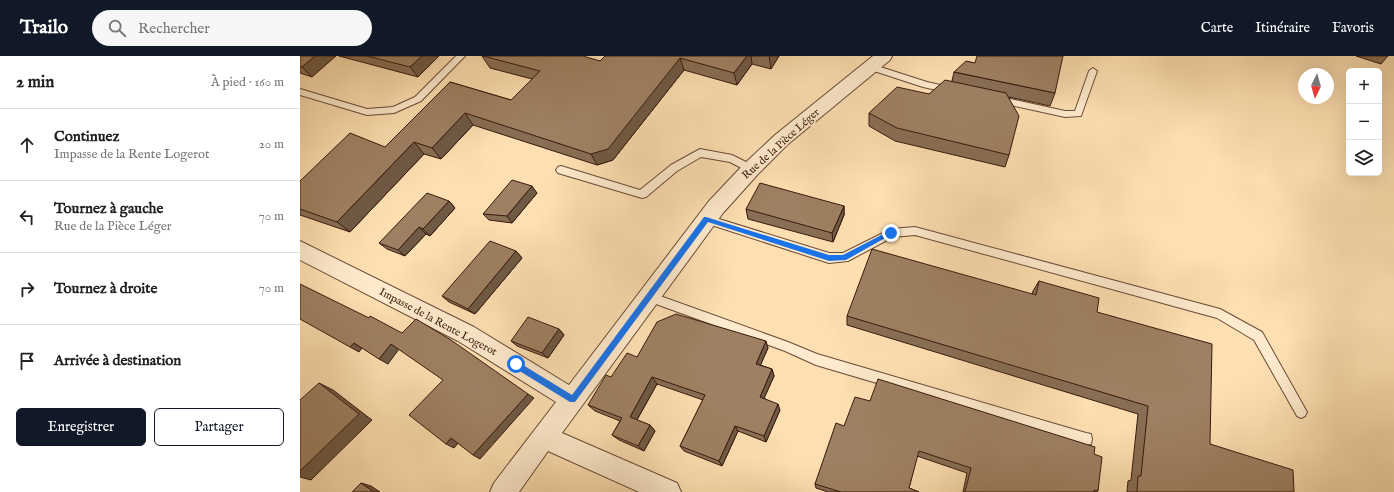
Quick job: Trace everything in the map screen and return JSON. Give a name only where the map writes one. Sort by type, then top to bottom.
[{"type":"street","name":"Rue de la Pièce Léger","points":[[503,492],[573,400],[706,219],[751,169],[781,140],[878,61]]},
{"type":"street","name":"Impasse de la Rente Logerot","points":[[300,250],[466,334],[573,400]]},
{"type":"street","points":[[544,437],[668,492]]},
{"type":"lane","points":[[300,92],[367,112],[394,110],[418,99],[461,56]]},
{"type":"lane","points":[[878,61],[926,84],[957,91]]},
{"type":"lane","points":[[988,98],[1065,114],[1078,114],[1093,71]]},
{"type":"lane","points":[[561,170],[642,194],[674,168],[700,153],[732,159],[751,169]]},
{"type":"lane","points":[[706,219],[829,258],[844,258],[891,233],[915,231],[1220,314],[1258,336],[1301,412]]},
{"type":"lane","points":[[649,297],[788,347],[816,359],[1086,439]]},
{"type":"building","points":[[300,56],[315,56],[302,67],[300,66]]},
{"type":"building","points":[[367,56],[422,56],[410,67]]},
{"type":"building","points":[[483,56],[583,56],[600,61],[605,56],[747,56],[734,73],[680,58],[608,149],[591,154],[465,113],[432,148],[414,142],[337,222],[300,209],[300,181],[350,133],[385,147],[450,82],[511,100],[540,71]]},
{"type":"building","points":[[977,56],[1063,56],[1055,93],[954,72],[966,61],[975,63]]},
{"type":"building","points":[[945,80],[1006,93],[1019,116],[1009,155],[897,128],[869,113],[897,87],[929,94]]},
{"type":"building","points":[[512,180],[532,186],[507,216],[483,214]]},
{"type":"building","points":[[760,183],[844,206],[832,233],[746,209]]},
{"type":"building","points":[[427,193],[449,201],[423,229],[419,227],[398,250],[379,243]]},
{"type":"building","points":[[490,241],[516,251],[468,309],[442,296]]},
{"type":"building","points":[[872,249],[1036,295],[1039,281],[1099,298],[1097,312],[1212,344],[1210,444],[1293,470],[1294,492],[1137,492],[1138,476],[1141,476],[1148,406],[847,316]]},
{"type":"building","points":[[300,284],[369,318],[370,316],[402,333],[416,319],[451,340],[528,394],[473,455],[451,438],[446,444],[409,415],[443,380],[391,344],[379,359],[354,343],[350,347],[300,319]]},
{"type":"building","points":[[676,314],[766,341],[756,364],[772,369],[760,397],[778,404],[764,436],[735,426],[719,461],[680,446],[705,395],[652,377],[630,417],[650,425],[638,446],[612,435],[622,418],[588,405],[606,375],[611,377],[627,353],[637,357],[657,322]]},
{"type":"building","points":[[528,317],[559,329],[542,353],[511,341]]},
{"type":"building","points":[[878,379],[1095,447],[1094,454],[1102,457],[1098,491],[965,492],[971,468],[919,451],[909,488],[919,492],[841,492],[815,484],[836,423],[844,426],[855,397],[870,401]]},
{"type":"building","points":[[319,383],[359,414],[300,471],[300,400]]},
{"type":"building","points":[[361,483],[374,492],[352,492]]},
{"type":"route","points":[[516,364],[573,400],[706,219],[829,258],[844,258],[891,233]]}]
